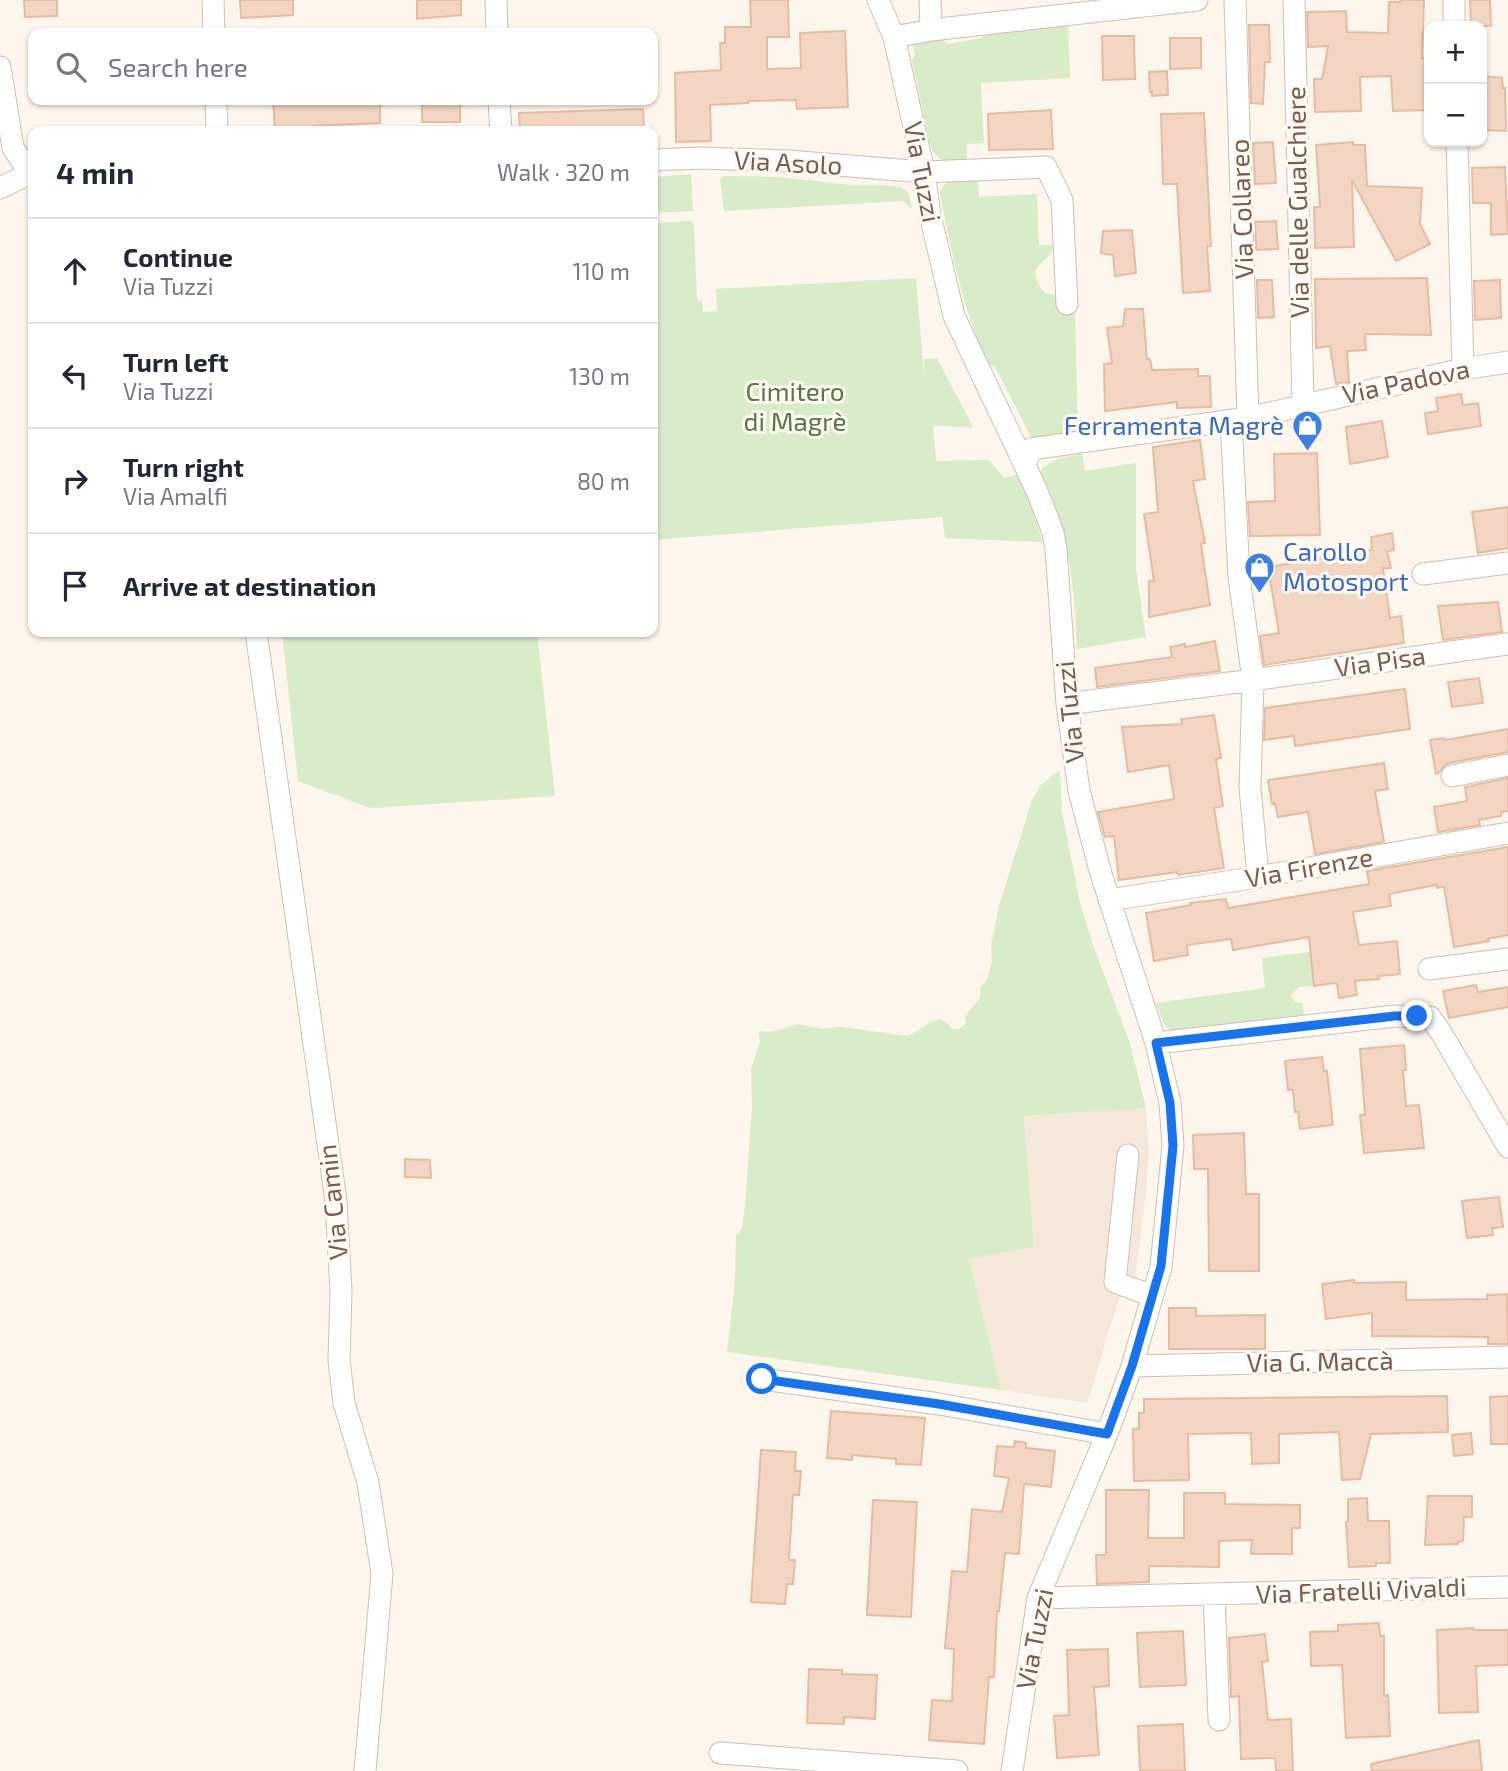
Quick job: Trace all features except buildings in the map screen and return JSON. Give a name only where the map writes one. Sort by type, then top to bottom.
[{"type":"street","points":[[213,0],[214,28]]},
{"type":"street","points":[[496,0],[497,28]]},
{"type":"street","name":"Via Tuzzi","points":[[878,0],[894,37],[924,172],[932,227],[954,316],[1025,465],[1053,532],[1068,704],[1079,791],[1109,900],[1156,1043],[1170,1103],[1173,1146],[1161,1266],[1132,1366],[1107,1434],[1038,1598],[1012,1771]]},
{"type":"street","points":[[930,0],[931,30]]},
{"type":"street","points":[[894,37],[1077,6],[1197,0]]},
{"type":"street","name":"Via Collareo","points":[[1236,0],[1240,419]]},
{"type":"street","name":"Via delle Gualchiere","points":[[1294,0],[1303,404]]},
{"type":"street","points":[[1454,0],[1454,21]]},
{"type":"street","points":[[0,67],[13,148],[28,168]]},
{"type":"street","points":[[216,105],[217,126]]},
{"type":"street","points":[[499,105],[501,126]]},
{"type":"street","points":[[1457,147],[1463,369]]},
{"type":"street","name":"Via Asolo","points":[[658,160],[701,158],[788,161],[924,172],[1046,167],[1062,200],[1067,304]]},
{"type":"street","points":[[0,188],[28,174]]},
{"type":"street","name":"Via Padova","points":[[1025,465],[1031,449],[1240,419],[1463,369],[1508,362]]},
{"type":"street","points":[[1240,419],[1239,577],[1253,680],[1250,787],[1258,877]]},
{"type":"street","points":[[1423,574],[1508,563]]},
{"type":"street","name":"Via Camin","points":[[257,637],[336,1201],[341,1292],[339,1360],[344,1403],[368,1483],[382,1574],[365,1771]]},
{"type":"street","name":"Via Pisa","points":[[1068,704],[1508,644]]},
{"type":"street","points":[[1452,776],[1508,765]]},
{"type":"street","name":"Via Firenze","points":[[1109,900],[1508,833]]},
{"type":"street","points":[[1429,969],[1508,958]]},
{"type":"street","points":[[1156,1043],[1395,1016],[1430,1017],[1508,1147]]},
{"type":"street","points":[[1128,1155],[1115,1282],[1152,1296]]},
{"type":"street","name":"Via G. Maccà","points":[[1132,1366],[1508,1357]]},
{"type":"street","points":[[762,1379],[939,1404],[1107,1434]]},
{"type":"street","name":"Via Fratelli Vivaldi","points":[[1038,1598],[1508,1587]]},
{"type":"street","points":[[1214,1595],[1219,1720]]},
{"type":"street","points":[[720,1754],[957,1771]]},
{"type":"shaded area","points":[[1146,1108],[1149,1153],[1135,1278],[1130,1297],[1124,1295],[1119,1298],[1087,1403],[1001,1390],[969,1259],[1034,1247],[1024,1116]]},
{"type":"green space","points":[[1068,23],[1070,78],[981,83],[984,143],[967,144],[967,159],[938,158],[929,140],[912,60],[915,55],[913,44],[938,35],[947,44],[982,38],[982,31]]},
{"type":"green space","points":[[691,174],[693,211],[658,213],[658,177]]},
{"type":"green space","points":[[722,176],[779,177],[850,185],[901,187],[909,193],[912,209],[903,201],[724,211],[720,179]]},
{"type":"green space","points":[[978,179],[979,197],[1037,194],[1039,245],[1054,245],[1036,270],[1035,276],[1045,293],[1058,295],[1059,311],[1075,311],[1078,432],[1031,437],[994,365],[989,367],[980,346],[959,282],[940,194],[945,184],[950,181]]},
{"type":"green space","name":"Cimitero di Magrè","points":[[691,221],[694,224],[697,301],[702,301],[703,312],[717,311],[716,289],[916,278],[924,375],[924,359],[937,358],[973,427],[933,426],[936,461],[989,460],[1004,478],[1017,475],[1043,542],[945,538],[942,517],[658,540],[658,223]]},
{"type":"green space","points":[[1082,453],[1085,471],[1136,463],[1136,570],[1146,637],[1077,649],[1069,559],[1058,515],[1041,469],[1056,459]]},
{"type":"green space","points":[[283,637],[538,637],[555,796],[370,808],[298,781]]},
{"type":"green space","points":[[1060,770],[1062,812],[1080,903],[1130,1043],[1146,1108],[1024,1116],[1034,1247],[969,1259],[1001,1390],[727,1352],[735,1281],[736,1236],[742,1228],[745,1205],[752,1106],[751,1069],[760,1041],[759,1031],[770,1032],[797,1024],[821,1029],[841,1027],[908,1036],[936,1020],[947,1022],[952,1029],[959,1029],[966,1024],[965,1016],[980,998],[980,988],[987,979],[992,963],[991,945],[999,906],[1032,800],[1041,785]]},
{"type":"green space","points":[[1333,949],[1314,986],[1299,987],[1291,995],[1295,1002],[1303,1003],[1304,1018],[1172,1032],[1164,1024],[1156,1003],[1265,988],[1262,958]]},
{"type":"place","name":"Ferramenta Magrè","points":[[1307,453]]},
{"type":"place","name":"Carollo Motosport","points":[[1260,594]]},
{"type":"route","points":[[762,1379],[939,1404],[1107,1434],[1132,1366],[1161,1266],[1173,1146],[1170,1103],[1156,1043],[1395,1016],[1417,1016]]}]
